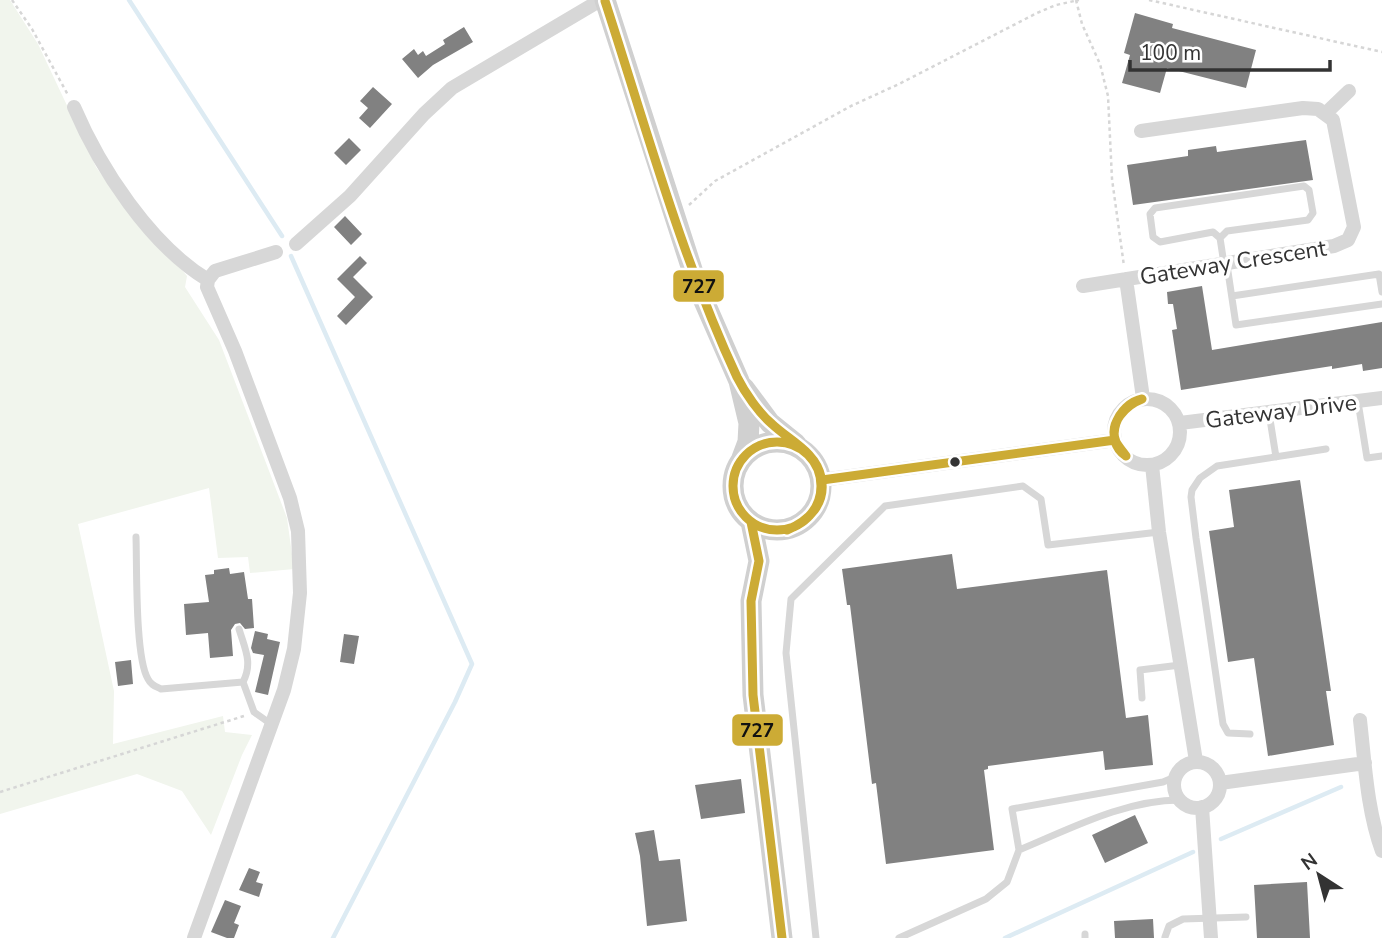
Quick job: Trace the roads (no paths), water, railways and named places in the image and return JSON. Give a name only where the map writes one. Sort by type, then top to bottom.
[{"type":"street","points":[[605,0],[697,285],[739,381],[749,424],[748,442],[736,468],[733,492],[736,504],[751,522],[762,528],[786,530],[810,517],[817,506],[822,493],[818,466],[810,455],[770,423],[739,381]]},
{"type":"street","points":[[296,244],[350,196],[424,114],[452,88],[594,4],[610,0]]},
{"type":"street","points":[[1141,131],[1311,107],[1326,113],[1349,91]]},
{"type":"street","points":[[74,107],[104,168],[124,196],[172,250],[195,272],[208,280]]},
{"type":"street","name":"Gateway Crescent","points":[[1143,398],[1126,279],[1335,246],[1348,240],[1354,228],[1332,120],[1326,113]]},
{"type":"street","points":[[194,938],[287,680],[298,620],[298,531],[290,498],[235,351],[208,291],[208,280],[215,271],[276,252]]},
{"type":"street","points":[[1083,286],[1126,279]]},
{"type":"street","points":[[1143,398],[1162,401],[1170,407],[1180,423],[1178,446],[1163,462],[1152,465],[1142,465],[1125,457],[1115,440],[1114,429],[1123,408],[1143,398]]},
{"type":"street","name":"Gateway Drive","points":[[1180,423],[1382,398]]},
{"type":"street","points":[[822,480],[1115,440]]},
{"type":"street","points":[[742,458],[762,444],[787,442],[798,446]]},
{"type":"street","points":[[1152,465],[1159,532],[1196,761]]},
{"type":"street","points":[[751,522],[759,561],[751,601],[753,695],[782,938]]},
{"type":"street","points":[[751,601],[767,558],[786,530]]},
{"type":"street","points":[[1360,720],[1373,822],[1382,851]]},
{"type":"street","points":[[1196,761],[1213,767],[1220,783],[1218,796],[1214,801],[1194,808],[1180,800],[1174,785],[1175,777],[1183,766],[1196,761]]},
{"type":"street","points":[[1220,783],[1365,763]]},
{"type":"street","points":[[1202,807],[1211,938]]},
{"type":"lane","points":[[1220,239],[1227,230],[1308,220],[1313,213],[1309,190],[1304,186],[1155,208],[1150,214],[1153,237],[1160,242],[1213,232],[1220,239],[1236,325],[1382,304]]},
{"type":"lane","points":[[1232,296],[1379,274],[1382,292]]},
{"type":"lane","points":[[1358,402],[1367,458],[1382,456]]},
{"type":"lane","points":[[1269,413],[1276,457]]},
{"type":"lane","points":[[1250,734],[1228,733],[1223,724],[1191,497],[1195,484],[1207,471],[1217,467],[1326,449]]},
{"type":"lane","points":[[816,938],[786,653],[791,598],[886,506],[1023,486],[1041,499],[1048,545],[1159,532]]},
{"type":"lane","points":[[136,537],[141,655],[146,678],[161,689],[243,682]]},
{"type":"lane","points":[[239,629],[250,662],[249,672],[243,682]]},
{"type":"lane","points":[[1142,698],[1140,670],[1180,664]]},
{"type":"lane","points":[[243,682],[254,712],[272,724]]},
{"type":"lane","points":[[900,938],[986,899],[1007,882],[1019,850],[1012,809],[1163,782],[1175,777]]},
{"type":"lane","points":[[1019,850],[1113,812],[1149,801],[1180,800]]},
{"type":"lane","points":[[1165,937],[1167,929],[1174,922],[1183,919],[1246,917]]},
{"type":"waterway","points":[[129,0],[282,236]]},
{"type":"waterway","points":[[291,256],[472,664],[333,938]]},
{"type":"waterway","points":[[1221,839],[1341,787]]},
{"type":"waterway","points":[[1005,938],[1193,852]]}]
